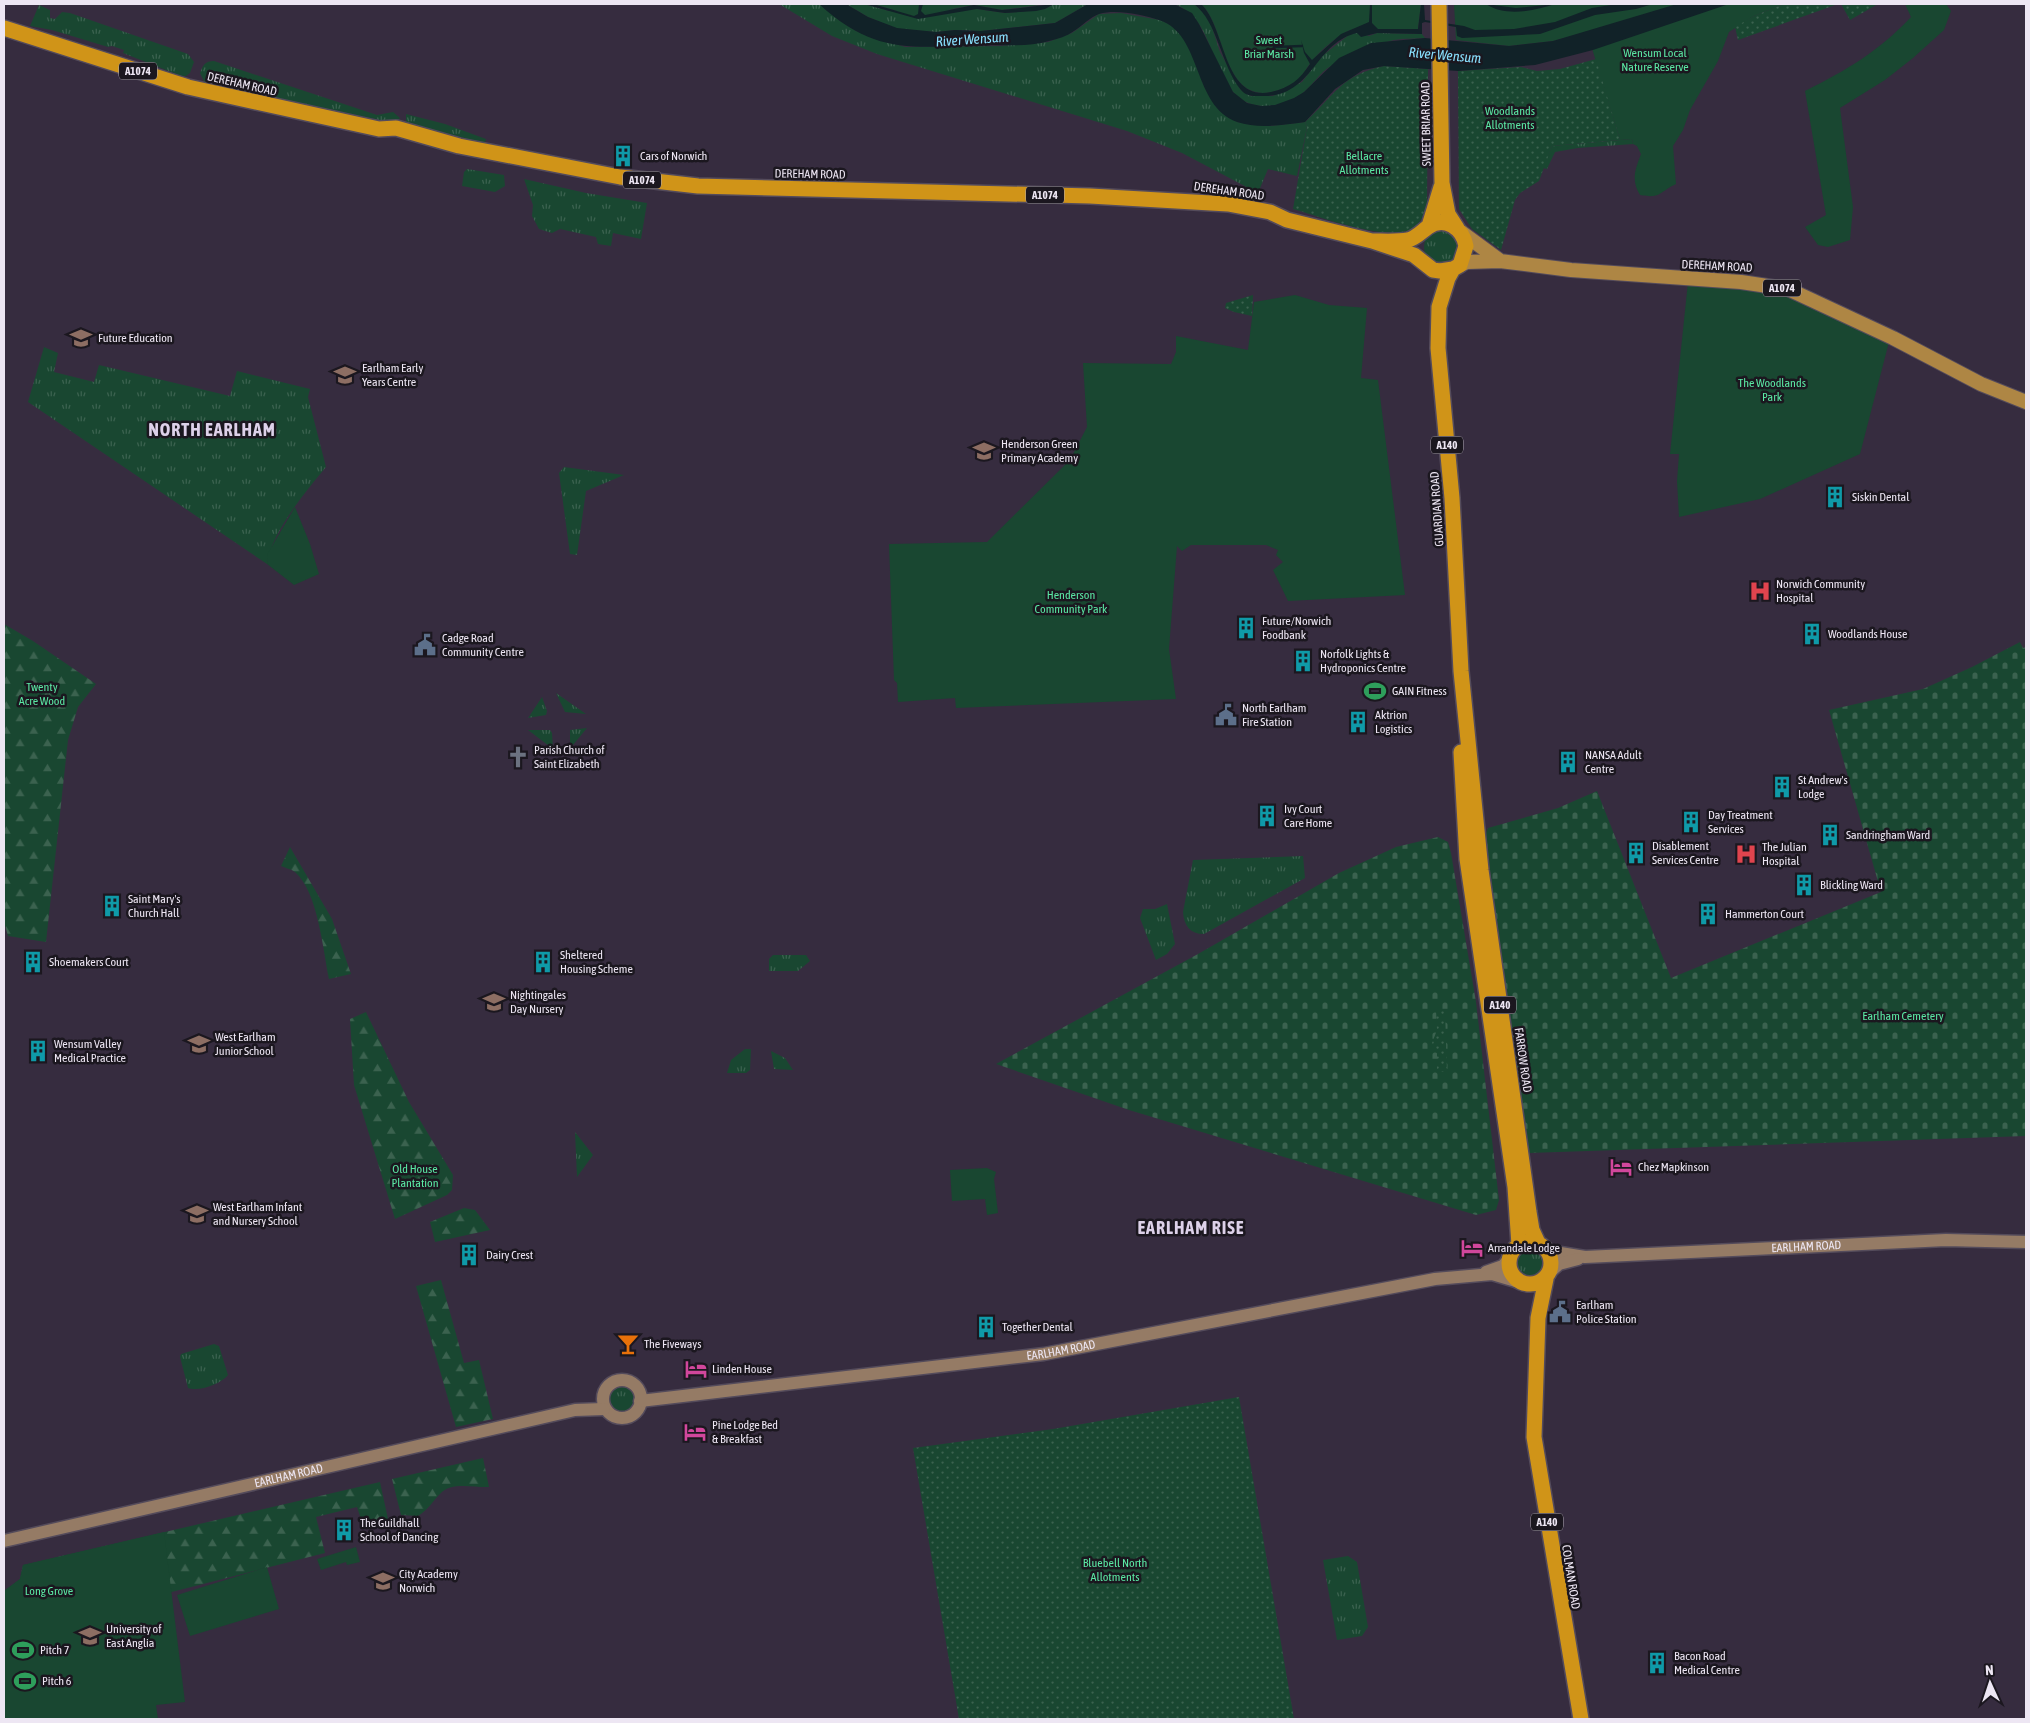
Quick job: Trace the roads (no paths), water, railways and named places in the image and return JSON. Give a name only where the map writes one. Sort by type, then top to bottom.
[{"type":"highway","name":"SWEET BRIAR ROAD","points":[[1439,4],[1442,183],[1448,214],[1459,230]]},
{"type":"highway","name":"DEREHAM ROAD","points":[[4,28],[218,94],[379,129],[394,138],[436,148],[459,146],[626,178],[698,186],[1090,196],[1164,200],[1203,210],[1268,221],[1287,220],[1372,241],[1424,262],[1440,271],[1457,267]]},
{"type":"highway","name":"DEREHAM ROAD","points":[[4,40],[101,59]]},
{"type":"highway","name":"SWEET BRIAR ROAD","points":[[1426,228],[1442,183]]},
{"type":"highway","name":"DEREHAM ROAD","points":[[1372,241],[1406,240],[1426,228],[1444,223],[1459,230]]},
{"type":"highway","name":"A140","points":[[1424,262],[1418,242],[1426,228]]},
{"type":"highway","name":"A140","points":[[1457,267],[1466,246],[1459,230]]},
{"type":"highway","name":"GUARDIAN ROAD","points":[[1424,262],[1434,278],[1435,298],[1439,307]]},
{"type":"highway","name":"GUARDIAN ROAD","points":[[1457,267],[1448,278],[1439,307],[1439,368],[1452,498],[1470,822]]},
{"type":"highway","name":"FARROW ROAD","points":[[1470,822],[1479,954],[1498,1065],[1517,1205],[1519,1245]]},
{"type":"highway","name":"FARROW ROAD","points":[[1470,822],[1482,880],[1532,1230],[1543,1247]]},
{"type":"highway","points":[[1509,1259],[1519,1245],[1532,1242],[1543,1247]]},
{"type":"highway","name":"COLMAN ROAD","points":[[1543,1247],[1548,1275],[1538,1318],[1534,1404],[1536,1453],[1581,1719]]},
{"type":"highway","name":"COLMAN ROAD","points":[[1509,1259],[1512,1276],[1522,1283],[1530,1298],[1536,1350]]},
{"type":"highway","points":[[1522,1283],[1532,1285],[1548,1275]]},
{"type":"main road","name":"DEREHAM ROAD","points":[[1459,230],[1500,261]]},
{"type":"main road","name":"DEREHAM ROAD","points":[[1457,267],[1467,262],[1500,261],[1571,270],[1741,282],[1788,289],[1893,338],[1981,384],[2026,402]]},
{"type":"main road","name":"EARLHAM ROAD","points":[[1548,1275],[1559,1264],[1585,1256],[1946,1240],[2026,1242]]},
{"type":"main road","name":"EARLHAM ROAD","points":[[1543,1247],[1585,1256]]},
{"type":"main road","name":"EARLHAM ROAD","points":[[640,1401],[1044,1354],[1379,1290],[1476,1274],[1503,1266],[1509,1259]]},
{"type":"main road","name":"EARLHAM ROAD","points":[[1476,1274],[1492,1274],[1522,1283]]},
{"type":"main road","points":[[625,1380],[636,1387],[640,1401],[637,1410],[626,1417],[614,1417],[604,1409],[604,1393],[613,1382],[625,1380]]},
{"type":"main road","name":"EARLHAM ROAD","points":[[575,1410],[604,1393]]},
{"type":"main road","name":"EARLHAM ROAD","points":[[4,1541],[575,1410],[604,1409]]},
{"type":"water","name":"River Wensum","points":[[819,4],[846,4],[868,17],[897,28],[936,32],[955,30],[981,31],[1055,23],[1088,4],[1174,4],[1192,13],[1233,92],[1247,103],[1261,106],[1275,105],[1294,98],[1304,92],[1339,58],[1371,43],[1425,38],[1509,46],[1553,41],[1677,4],[1729,4],[1593,50],[1535,65],[1458,71],[1384,66],[1363,70],[1335,89],[1305,122],[1262,126],[1237,122],[1223,114],[1212,101],[1183,40],[1173,28],[1152,18],[1121,12],[1099,14],[1065,36],[1034,44],[919,47],[880,41],[860,33],[840,21]]},
{"type":"water","points":[[864,4],[873,4],[914,16],[918,14],[919,4],[923,4],[921,11],[925,15],[974,5],[1002,10],[1054,4],[1036,11],[1005,13],[977,9],[918,19]]},
{"type":"water","points":[[1194,4],[1201,4],[1209,15],[1234,75],[1243,86],[1255,92],[1271,92],[1284,88],[1294,82],[1310,64],[1304,53],[1301,40],[1305,52],[1312,60],[1341,34],[1369,22],[1370,4],[1372,4],[1372,23],[1378,29],[1418,29],[1421,4],[1424,4],[1425,20],[1464,26],[1475,30],[1514,29],[1555,22],[1592,8],[1617,4],[1653,4],[1636,9],[1595,15],[1540,34],[1462,38],[1457,36],[1456,27],[1425,22],[1422,23],[1422,34],[1377,33],[1361,37],[1357,33],[1342,39],[1331,47],[1303,80],[1291,89],[1277,95],[1252,96],[1243,92],[1234,80],[1209,22]]},
{"type":"water","points":[[1486,4],[1516,8],[1555,4],[1529,11],[1511,12]]},
{"type":"waterway","points":[[1274,38],[1274,56]]},
{"type":"waterway","points":[[1274,47],[1302,46]]},
{"type":"place","name":"Cars of Norwich","points":[[623,156]]},
{"type":"place","name":"Future Education","points":[[81,338]]},
{"type":"place","name":"Earlham Early Years Centre","points":[[345,375]]},
{"type":"place","name":"Henderson Green Primary Academy","points":[[984,451]]},
{"type":"place","name":"Siskin Dental","points":[[1835,497]]},
{"type":"place","name":"Norwich Community Hospital","points":[[1760,591]]},
{"type":"place","name":"Future/Norwich Foodbank","points":[[1246,628]]},
{"type":"place","name":"Woodlands House","points":[[1812,634]]},
{"type":"place","name":"Cadge Road Community Centre","points":[[425,645]]},
{"type":"place","name":"Norfolk Lights & Hydroponics Centre","points":[[1303,661]]},
{"type":"place","name":"GAIN Fitness","points":[[1375,691]]},
{"type":"place","name":"North Earlham Fire Station","points":[[1226,715]]},
{"type":"place","name":"Aktrion Logistics","points":[[1358,722]]},
{"type":"place","name":"Parish Church of Saint Elizabeth","points":[[518,757]]},
{"type":"place","name":"NANSA Adult Centre","points":[[1568,762]]},
{"type":"place","name":"St Andrew's Lodge","points":[[1782,787]]},
{"type":"place","name":"Ivy Court Care Home","points":[[1267,816]]},
{"type":"place","name":"Day Treatment Services","points":[[1691,822]]},
{"type":"place","name":"Sandringham Ward","points":[[1830,835]]},
{"type":"place","name":"Disablement Services Centre","points":[[1636,853]]},
{"type":"place","name":"The Julian Hospital","points":[[1746,854]]},
{"type":"place","name":"Blickling Ward","points":[[1804,885]]},
{"type":"place","name":"Saint Mary's Church Hall","points":[[112,906]]},
{"type":"place","name":"Hammerton Court","points":[[1708,914]]},
{"type":"place","name":"Shoemakers Court","points":[[33,962]]},
{"type":"place","name":"Sheltered Housing Scheme","points":[[543,962]]},
{"type":"place","name":"Nightingales Day Nursery","points":[[494,1002]]},
{"type":"place","name":"West Earlham Junior School","points":[[199,1044]]},
{"type":"place","name":"Wensum Valley Medical Practice","points":[[38,1051]]},
{"type":"place","name":"Chez Mapkinson","points":[[1621,1167]]},
{"type":"place","name":"West Earlham Infant and Nursery School","points":[[197,1214]]},
{"type":"place","name":"Arrandale Lodge","points":[[1472,1248]]},
{"type":"place","name":"Dairy Crest","points":[[469,1255]]},
{"type":"place","name":"Earlham Police Station","points":[[1560,1312]]},
{"type":"place","name":"Together Dental","points":[[986,1327]]},
{"type":"place","name":"The Fiveways","points":[[628,1344]]},
{"type":"place","name":"Linden House","points":[[696,1369]]},
{"type":"place","name":"Pine Lodge Bed & Breakfast","points":[[695,1432]]},
{"type":"place","name":"The Guildhall School of Dancing","points":[[344,1530]]},
{"type":"place","name":"City Academy Norwich","points":[[383,1581]]},
{"type":"place","name":"University of East Anglia","points":[[90,1636]]},
{"type":"place","name":"Pitch 7","points":[[23,1650]]},
{"type":"place","name":"Bacon Road Medical Centre","points":[[1657,1663]]},
{"type":"place","name":"Pitch 6","points":[[25,1681]]},
{"type":"district","name":"NORTH EARLHAM","points":[[212,429]]},
{"type":"district","name":"EARLHAM RISE","points":[[1191,1227]]},
{"type":"park label","name":"Sweet Briar Marsh","points":[[1269,47]]},
{"type":"park label","name":"Wensum Local Nature Reserve","points":[[1655,60]]},
{"type":"park label","name":"Woodlands Allotments","points":[[1510,118]]},
{"type":"park label","name":"Bellacre Allotments","points":[[1364,163]]},
{"type":"park label","name":"The Woodlands Park","points":[[1772,390]]},
{"type":"park label","name":"Henderson Community Park","points":[[1071,602]]},
{"type":"park label","name":"Twenty Acre Wood","points":[[42,694]]},
{"type":"park label","name":"Earlham Cemetery","points":[[1903,1016]]},
{"type":"park label","name":"Old House Plantation","points":[[415,1176]]},
{"type":"park label","name":"Bluebell North Allotments","points":[[1115,1570]]},
{"type":"park label","name":"Long Grove","points":[[49,1591]]}]
